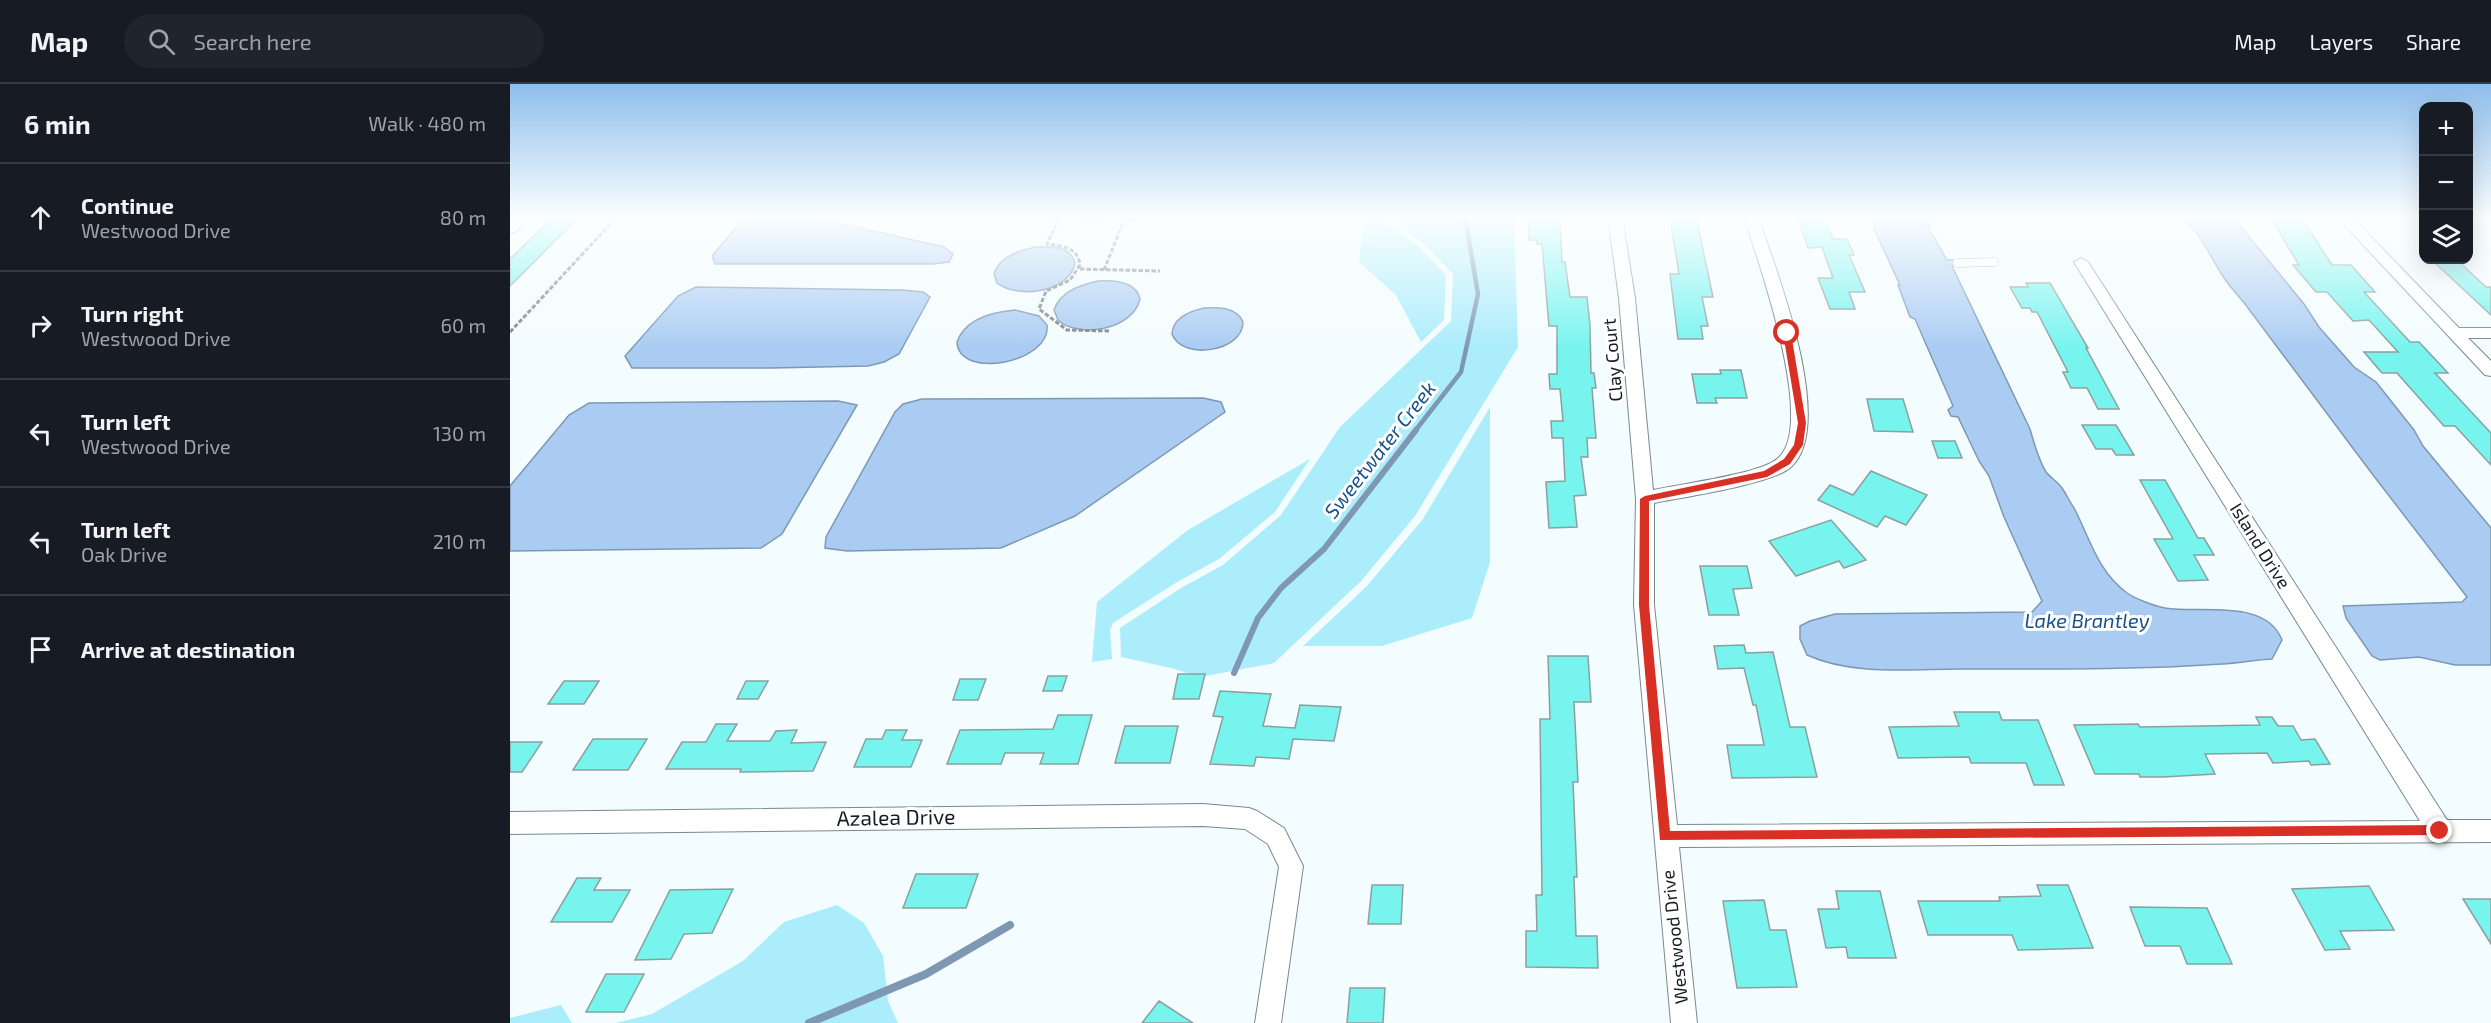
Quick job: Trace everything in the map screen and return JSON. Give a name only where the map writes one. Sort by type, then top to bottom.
[{"type":"street","name":"Clay Court","points":[[1621,261],[1627,298],[1645,499]]},
{"type":"street","points":[[1645,499],[1767,474],[1787,462],[1798,445],[1802,423],[1801,404],[1787,333],[1765,261]]},
{"type":"street","points":[[2385,261],[2491,371]]},
{"type":"street","name":"Island Drive","points":[[2081,262],[2440,831]]},
{"type":"street","points":[[2454,333],[2491,333]]},
{"type":"street","name":"Westwood Drive","points":[[1645,499],[1644,605],[1684,1023]]},
{"type":"street","name":"Azalea Drive","points":[[510,823],[1203,815],[1249,819],[1276,836],[1291,866],[1268,1023]]},
{"type":"street","points":[[1665,836],[2491,831]]},
{"type":"lane","points":[[1957,263],[1994,262]]},
{"type":"path","points":[[510,332],[576,261]]},
{"type":"path","points":[[1081,261],[1080,269],[1068,282],[1046,291],[1039,309],[1067,330],[1110,331]]},
{"type":"path","points":[[1104,270],[1108,261]]},
{"type":"path","points":[[1080,269],[1160,271]]},
{"type":"shaded area","points":[[1432,261],[1446,275],[1444,320],[1421,342],[1396,295],[1359,262]]},
{"type":"shaded area","points":[[1440,261],[1515,261],[1518,347],[1415,516],[1361,581],[1274,663],[1200,677],[1121,657],[1120,628],[1181,588],[1223,565],[1281,515],[1340,427],[1451,321],[1453,274]]},
{"type":"shaded area","points":[[1490,407],[1490,562],[1472,618],[1382,646],[1303,646],[1367,586],[1423,519]]},
{"type":"shaded area","points":[[1310,459],[1275,512],[1219,559],[1177,582],[1113,623],[1110,630],[1112,659],[1092,662],[1097,602],[1188,530]]},
{"type":"shaded area","points":[[837,905],[864,923],[883,956],[888,1001],[898,1023],[616,1023],[652,1014],[743,961],[784,922]]},
{"type":"shaded area","points":[[561,1005],[572,1023],[510,1023],[510,1018]]},
{"type":"water","points":[[714,261],[950,261],[933,264],[715,264]]},
{"type":"water","points":[[1002,261],[1074,261],[1075,263],[1071,273],[1063,281],[1053,287],[1029,292],[1006,288],[997,283],[994,274]]},
{"type":"water","name":"Lake Brantley","points":[[1889,261],[1955,261],[1958,265],[1952,266],[2030,429],[2043,467],[2064,490],[2095,554],[2108,575],[2135,598],[2161,607],[2231,610],[2262,618],[2274,627],[2282,640],[2272,659],[2222,664],[2092,669],[1883,670],[1844,666],[1807,655],[1800,639],[1800,626],[1835,614],[2032,612],[2042,601],[2004,517],[1989,476],[1979,461],[1958,417],[1951,416],[1948,410],[1953,406],[1915,319],[1910,317],[1898,285],[1900,285]]},
{"type":"water","points":[[2214,261],[2269,261],[2304,304],[2319,327],[2354,367],[2376,382],[2414,430],[2423,446],[2491,528],[2491,665],[2455,665],[2419,657],[2380,660],[2372,656],[2346,618],[2343,606],[2462,602],[2467,597],[2226,281]]},
{"type":"water","points":[[1098,281],[1124,283],[1134,288],[1140,299],[1135,310],[1116,324],[1091,330],[1067,326],[1058,320],[1054,310],[1061,298],[1078,287]]},
{"type":"water","points":[[696,287],[901,290],[923,292],[930,297],[899,354],[884,362],[868,366],[632,368],[625,356],[678,296]]},
{"type":"water","points":[[1204,308],[1221,308],[1236,313],[1243,322],[1240,332],[1223,346],[1199,350],[1187,348],[1172,334],[1175,323],[1188,313]]},
{"type":"water","points":[[1015,310],[1039,316],[1047,325],[1045,338],[1035,349],[1021,357],[988,364],[973,361],[962,354],[957,342],[961,334],[973,322],[989,315]]},
{"type":"water","points":[[1203,398],[1221,402],[1225,412],[1075,516],[1001,548],[847,551],[825,548],[826,537],[895,412],[903,404],[922,399]]},
{"type":"water","points":[[838,401],[857,405],[782,534],[761,548],[510,551],[510,486],[569,415],[589,403]]},
{"type":"building","points":[[510,261],[535,261],[510,286]]},
{"type":"building","points":[[1543,261],[1562,261],[1565,262],[1570,297],[1587,297],[1591,373],[1594,373],[1596,388],[1592,388],[1596,438],[1587,438],[1588,457],[1581,457],[1586,495],[1574,496],[1577,527],[1549,528],[1546,482],[1565,481],[1563,438],[1552,438],[1551,421],[1563,421],[1560,389],[1550,389],[1549,374],[1557,374],[1557,326],[1549,326]]},
{"type":"building","points":[[1677,261],[1705,261],[1713,297],[1702,297],[1708,326],[1701,326],[1703,339],[1678,339],[1670,274],[1679,274]]},
{"type":"building","points":[[1827,261],[1852,261],[1865,292],[1849,292],[1855,309],[1830,309],[1818,278],[1833,278]]},
{"type":"building","points":[[2296,261],[2329,261],[2332,265],[2351,265],[2375,292],[2364,292],[2410,342],[2419,342],[2448,373],[2435,373],[2491,433],[2491,465],[2455,426],[2444,426],[2397,373],[2382,373],[2364,352],[2398,352],[2369,320],[2353,321],[2327,292],[2316,292],[2293,265],[2299,265]]},
{"type":"building","points":[[2436,264],[2461,264],[2486,287],[2491,287],[2491,315]]},
{"type":"building","points":[[2026,283],[2050,283],[2088,348],[2086,348],[2119,409],[2098,409],[2087,388],[2071,388],[2063,372],[2068,372],[2037,312],[2032,312],[2030,308],[2022,308],[2010,287],[2028,287]]},
{"type":"building","points":[[1720,370],[1741,370],[1747,398],[1715,398],[1717,403],[1697,403],[1692,374],[1721,374]]},
{"type":"building","points":[[1867,399],[1903,399],[1913,432],[1874,431]]},
{"type":"building","points":[[2082,425],[2116,425],[2134,455],[2116,455],[2112,449],[2096,449]]},
{"type":"building","points":[[1932,441],[1955,441],[1962,458],[1938,458]]},
{"type":"building","points":[[1871,471],[1927,495],[1906,525],[1885,516],[1877,527],[1818,500],[1830,485],[1853,495]]},
{"type":"building","points":[[2140,480],[2165,480],[2198,538],[2204,538],[2214,555],[2194,555],[2208,580],[2178,581],[2154,539],[2173,539]]},
{"type":"building","points":[[1831,520],[1866,560],[1844,568],[1839,561],[1796,576],[1769,541]]},
{"type":"building","points":[[1700,566],[1747,566],[1752,588],[1733,589],[1739,615],[1709,615]]},
{"type":"building","points":[[1744,645],[1746,653],[1773,652],[1790,727],[1805,727],[1817,777],[1732,778],[1727,745],[1764,745],[1756,705],[1753,705],[1744,668],[1718,669],[1714,646]]},
{"type":"building","points":[[1548,656],[1588,656],[1591,702],[1574,702],[1578,782],[1573,782],[1577,877],[1574,877],[1576,936],[1597,936],[1598,968],[1526,967],[1526,931],[1537,931],[1536,895],[1542,895],[1540,719],[1550,719]]},
{"type":"building","points":[[1178,674],[1205,674],[1199,699],[1173,699]]},
{"type":"building","points":[[1048,676],[1067,676],[1062,691],[1043,691]]},
{"type":"building","points":[[960,679],[986,679],[978,700],[953,700]]},
{"type":"building","points":[[564,681],[599,681],[584,704],[548,704]]},
{"type":"building","points":[[746,681],[768,681],[758,699],[737,699]]},
{"type":"building","points":[[1220,691],[1271,694],[1263,726],[1295,728],[1300,705],[1341,707],[1334,741],[1293,739],[1289,759],[1256,757],[1254,766],[1210,764],[1223,717],[1213,716]]},
{"type":"building","points":[[1954,712],[1999,712],[2002,720],[2038,720],[2064,785],[2034,785],[2026,763],[1971,763],[1969,757],[1898,758],[1889,727],[1959,726]]},
{"type":"building","points":[[1058,715],[1092,715],[1078,764],[1040,764],[1044,753],[1005,753],[1001,764],[947,764],[960,730],[1053,729]]},
{"type":"building","points":[[2256,717],[2272,717],[2278,726],[2293,726],[2301,740],[2315,739],[2330,764],[2311,765],[2309,761],[2273,763],[2267,753],[2205,754],[2215,774],[2140,777],[2139,774],[2095,774],[2074,725],[2138,724],[2140,727],[2260,725]]},
{"type":"building","points":[[716,724],[737,724],[727,741],[770,741],[776,731],[797,730],[791,743],[826,742],[813,771],[740,772],[741,769],[666,769],[682,742],[706,742]]},
{"type":"building","points":[[1125,726],[1178,726],[1170,763],[1115,763]]},
{"type":"building","points":[[886,730],[907,730],[902,740],[922,740],[911,767],[854,767],[866,739],[882,739]]},
{"type":"building","points":[[593,739],[647,739],[628,770],[573,770]]},
{"type":"building","points":[[510,742],[542,742],[522,772],[510,772]]},
{"type":"building","points":[[916,874],[978,874],[966,908],[903,908]]},
{"type":"building","points":[[577,878],[601,878],[594,890],[630,890],[612,922],[551,922]]},
{"type":"building","points":[[1372,885],[1403,885],[1401,924],[1368,924]]},
{"type":"building","points":[[2037,885],[2068,885],[2093,948],[2018,950],[2012,935],[1928,935],[1918,901],[2000,901],[1999,897],[2041,896]]},
{"type":"building","points":[[2369,886],[2394,930],[2340,931],[2350,949],[2325,950],[2292,889]]},
{"type":"building","points":[[733,889],[712,933],[684,934],[671,959],[635,960],[670,890]]},
{"type":"building","points":[[1836,891],[1880,891],[1896,958],[1848,958],[1846,947],[1826,948],[1818,909],[1839,909]]},
{"type":"building","points":[[2463,899],[2491,899],[2491,944]]},
{"type":"building","points":[[1764,900],[1770,930],[1786,930],[1797,987],[1737,988],[1723,901]]},
{"type":"building","points":[[2130,907],[2207,908],[2232,964],[2187,964],[2180,946],[2145,946]]},
{"type":"building","points":[[606,974],[644,974],[624,1012],[586,1012]]},
{"type":"building","points":[[1350,988],[1385,988],[1383,1023],[1347,1023]]},
{"type":"building","points":[[1159,1001],[1193,1023],[1142,1023]]},
{"type":"waterway","name":"Sweetwater Creek","points":[[1415,431],[1461,372],[1478,294],[1472,261]]},
{"type":"waterway","name":"Sweetwater Creek","points":[[1234,673],[1258,618],[1281,588],[1324,549],[1416,430]]},
{"type":"waterway","name":"Sweetwater Creek","points":[[809,1023],[926,974],[1010,925]]},
{"type":"route","points":[[1787,333],[1801,404],[1802,423],[1798,445],[1787,462],[1767,474],[1645,499],[1644,605],[1665,836],[2440,831]]}]
